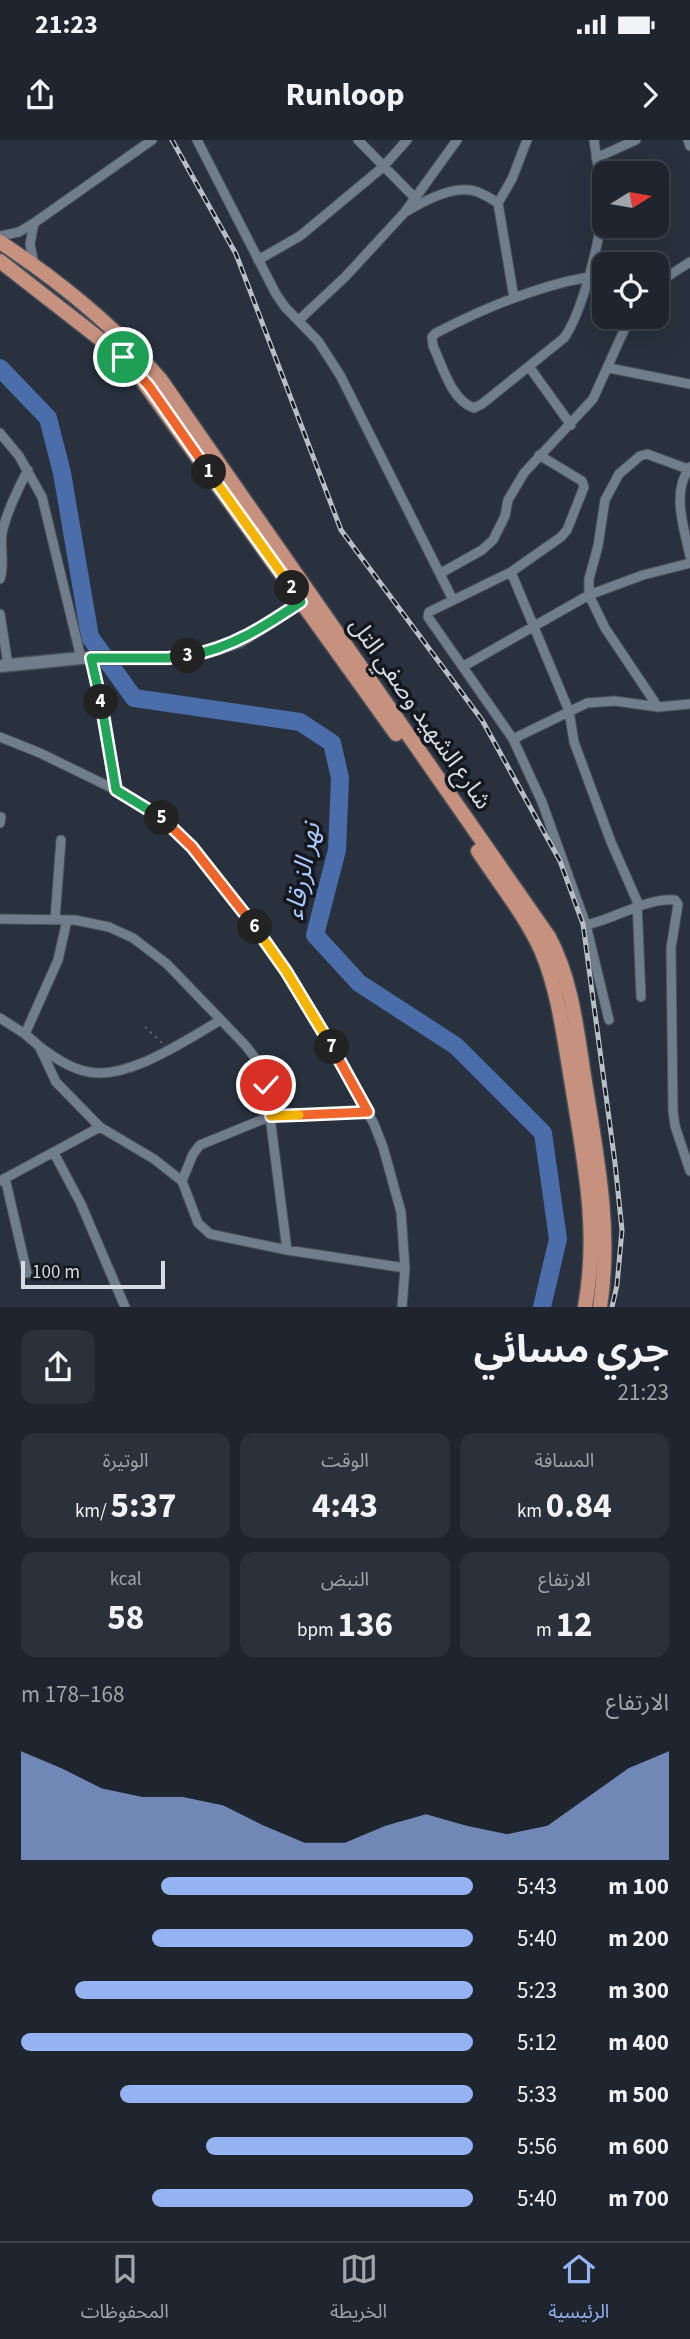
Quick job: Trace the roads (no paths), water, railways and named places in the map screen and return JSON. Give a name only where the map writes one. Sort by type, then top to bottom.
[{"type":"main road","name":"شارع الشهيد وصفي التل","points":[[0,242],[34,264],[140,355],[184,413],[549,937],[557,972],[564,1036],[592,1215],[592,1267],[585,1307]]},
{"type":"main road","name":"شارع الشهيد وصفي التل","points":[[0,261],[123,357],[149,386],[472,842],[557,972],[574,1013],[603,1198],[606,1261],[600,1307]]},
{"type":"main road","points":[[79,323],[90,310]]},
{"type":"street","points":[[0,236],[19,232],[34,223],[152,140]]},
{"type":"street","points":[[197,140],[276,294],[318,341],[336,367],[453,600]]},
{"type":"street","points":[[358,140],[414,197]]},
{"type":"street","points":[[258,260],[300,236],[383,167],[407,140]]},
{"type":"street","points":[[299,320],[345,277],[405,212],[457,140]]},
{"type":"street","points":[[514,298],[498,203],[512,179],[527,140]]},
{"type":"street","points":[[588,277],[566,281],[514,298],[475,313],[436,333],[432,337],[433,346],[457,397],[474,408],[482,404],[530,368],[564,338],[573,326],[588,277],[602,209],[594,140]]},
{"type":"street","points":[[596,158],[636,140]]},
{"type":"street","points":[[688,140],[690,146]]},
{"type":"street","points":[[405,212],[449,192],[475,191],[498,203]]},
{"type":"street","points":[[34,223],[30,244],[34,264]]},
{"type":"street","points":[[669,275],[690,261]]},
{"type":"street","points":[[441,573],[482,550],[493,540],[517,484],[539,455],[571,425],[593,399],[625,329]]},
{"type":"street","points":[[530,368],[571,425]]},
{"type":"street","points":[[609,368],[690,384]]},
{"type":"street","points":[[0,433],[28,470],[42,497],[91,658],[116,790]]},
{"type":"street","points":[[657,706],[605,628],[589,595],[589,579],[598,547],[605,500],[620,474],[640,456],[647,454],[689,468],[681,482],[680,502],[690,556]]},
{"type":"street","points":[[539,455],[580,479],[583,487],[567,530],[511,572],[429,612],[428,617],[513,739],[542,802],[586,925],[608,1020]]},
{"type":"street","points":[[0,579],[3,570],[2,533],[15,494],[28,470]]},
{"type":"street","points":[[464,666],[589,595],[643,575],[690,563]]},
{"type":"street","points":[[511,572],[569,711],[574,742],[611,842],[635,894],[638,907],[641,997]]},
{"type":"street","points":[[0,614],[4,666],[91,658],[175,658],[228,646],[254,633],[301,602]]},
{"type":"street","points":[[513,739],[569,711],[598,701],[657,706],[690,704]]},
{"type":"street","points":[[0,737],[116,790],[155,813],[174,828],[232,896],[299,992],[368,1112],[386,1156],[401,1212],[405,1268],[402,1307]]},
{"type":"street","points":[[0,823],[1,817]]},
{"type":"street","points":[[55,919],[61,840]]},
{"type":"street","points":[[586,925],[638,907],[672,899],[678,904],[671,948],[673,1111],[675,1126],[690,1171]]},
{"type":"street","points":[[0,919],[66,920],[109,927],[133,938],[167,964],[246,1046],[258,1062],[266,1085],[287,1250]]},
{"type":"street","points":[[25,1034],[58,960],[66,920]]},
{"type":"street","points":[[0,1018],[58,1060],[91,1073],[119,1071],[221,1020]]},
{"type":"street","points":[[39,1046],[56,1082],[100,1127],[154,1158],[182,1181],[198,1223],[210,1234],[287,1250],[405,1268]]},
{"type":"street","points":[[182,1181],[190,1160],[200,1145],[271,1116],[368,1112]]},
{"type":"street","points":[[27,1273],[2,1180],[100,1127]]},
{"type":"street","points":[[54,1153],[81,1204],[125,1307]]},
{"type":"waterway","name":"نهر الزرقاء","points":[[0,368],[48,418],[62,473],[90,637],[134,698],[300,722],[332,743],[340,778],[337,850],[315,935],[359,983],[456,1046],[543,1133],[558,1239],[542,1307]]},
{"type":"railway","points":[[172,140],[236,254],[341,530],[482,720],[560,861],[583,924],[615,1163],[622,1230],[617,1285],[612,1307]]}]
